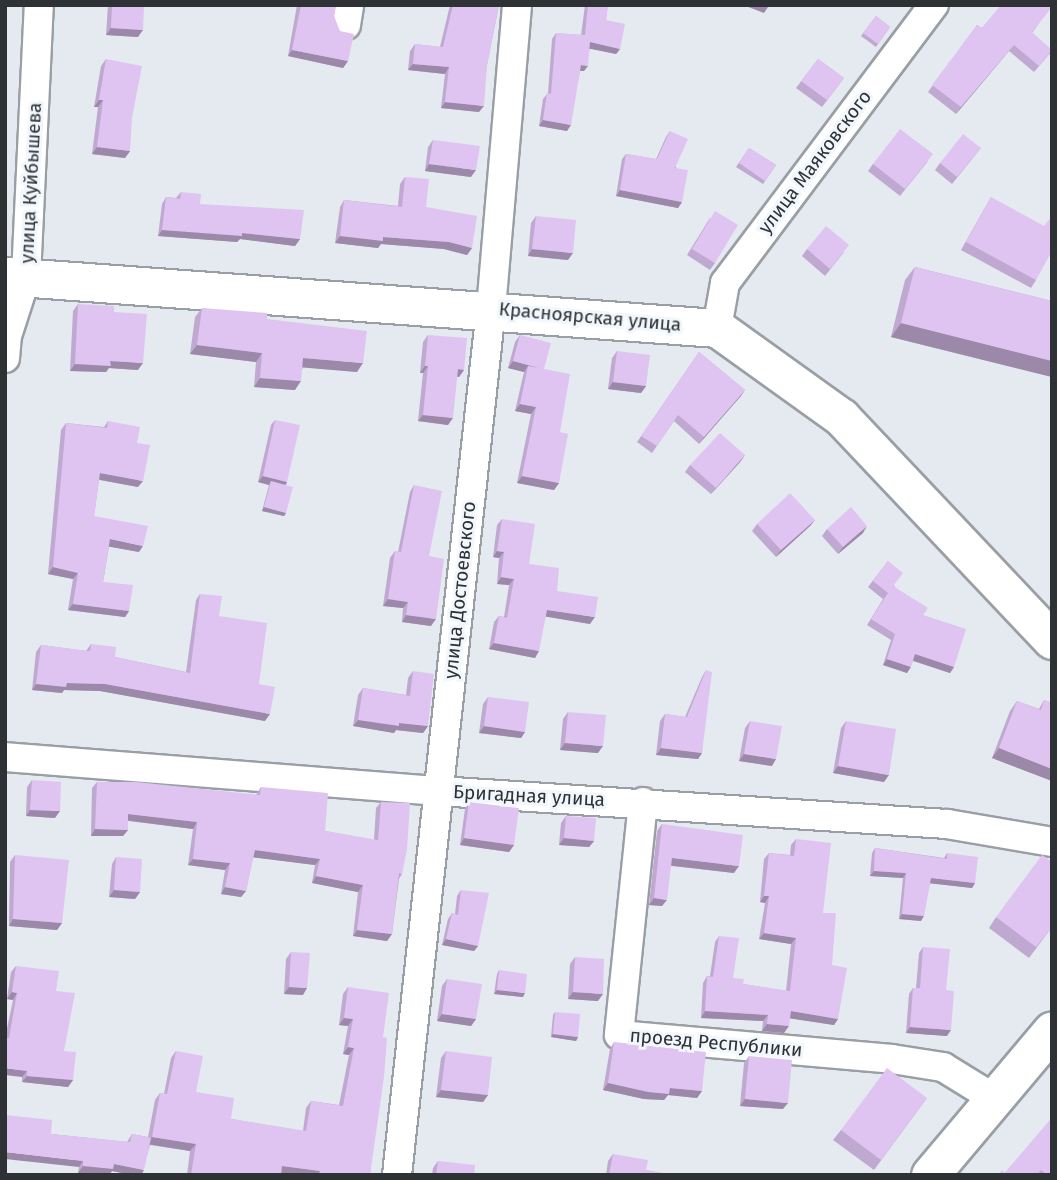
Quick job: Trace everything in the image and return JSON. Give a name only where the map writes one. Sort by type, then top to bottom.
[{"type":"main road","name":"Красноярская улица","points":[[16,276],[491,309],[717,328]]},
{"type":"main road","points":[[717,328],[841,417],[1052,640]]},
{"type":"main road","points":[[930,1175],[1052,1030]]},
{"type":"street","name":"улица Куйбышева","points":[[5,358],[16,276],[39,5]]},
{"type":"street","name":"улица Достоевского","points":[[397,1175],[491,309],[517,5]]},
{"type":"street","name":"улица Маяковского","points":[[717,328],[725,283],[934,5]]},
{"type":"street","name":"Бригадная улица","points":[[5,757],[438,791],[643,802],[947,824],[1052,842]]},
{"type":"street","name":"проезд Республики","points":[[643,802],[619,1035],[892,1059],[943,1067],[995,1099]]},
{"type":"building","points":[[112,5],[144,5],[143,30],[111,28]]},
{"type":"building","points":[[301,5],[336,5],[334,16],[340,31],[354,34],[348,61],[292,50]]},
{"type":"building","points":[[453,5],[499,5],[487,65],[484,106],[445,102],[449,67],[413,64],[415,44],[443,47]]},
{"type":"building","points":[[588,5],[608,5],[606,20],[625,24],[620,49],[590,42],[588,66],[581,65],[571,125],[543,120],[547,93],[551,94],[556,33],[585,35]]},
{"type":"building","points":[[1001,5],[1052,5],[1032,32],[1052,50],[1039,66],[1014,45],[961,107],[932,85],[977,25],[982,28]]},
{"type":"building","points":[[876,16],[890,27],[878,44],[863,33]]},
{"type":"building","points":[[106,59],[142,66],[132,118],[130,151],[97,147],[103,100],[99,100]]},
{"type":"building","points":[[818,59],[844,78],[827,100],[801,81]]},
{"type":"building","points":[[900,129],[933,154],[905,189],[873,164]]},
{"type":"building","points":[[670,131],[688,139],[675,168],[688,170],[682,202],[620,190],[626,154],[657,159]]},
{"type":"building","points":[[963,134],[981,148],[957,177],[940,163]]},
{"type":"building","points":[[433,140],[480,146],[476,170],[429,164]]},
{"type":"building","points":[[749,148],[776,165],[765,181],[739,163]]},
{"type":"building","points":[[405,177],[429,179],[426,207],[477,216],[472,248],[449,242],[383,237],[383,241],[340,236],[344,200],[402,207]]},
{"type":"building","points":[[181,192],[201,194],[200,204],[304,210],[300,239],[242,233],[242,236],[162,230],[166,197],[180,199]]},
{"type":"building","points":[[991,197],[1044,226],[1052,216],[1052,251],[1036,280],[966,242]]},
{"type":"building","points":[[715,211],[738,225],[715,263],[692,249]]},
{"type":"building","points":[[536,216],[576,220],[573,253],[532,249]]},
{"type":"building","points":[[826,226],[849,245],[830,269],[807,249]]},
{"type":"building","points":[[915,267],[1052,301],[1052,361],[901,323]]},
{"type":"building","points":[[78,304],[114,306],[114,312],[147,314],[143,363],[110,361],[111,366],[75,364]]},
{"type":"building","points":[[202,308],[267,313],[267,319],[367,331],[363,363],[303,358],[301,381],[260,378],[262,353],[197,345]]},
{"type":"building","points":[[428,335],[467,338],[464,370],[458,369],[453,418],[423,415]]},
{"type":"building","points":[[520,335],[551,343],[544,369],[570,374],[560,432],[568,434],[559,483],[522,476],[536,407],[520,404],[528,366],[539,368],[513,361]]},
{"type":"building","points":[[617,351],[650,355],[646,386],[613,382]]},
{"type":"building","points":[[699,352],[745,390],[704,437],[678,415],[657,446],[641,436]]},
{"type":"building","points":[[275,420],[300,425],[287,482],[263,476]]},
{"type":"building","points":[[108,421],[140,427],[137,443],[150,445],[143,481],[100,473],[94,516],[148,526],[143,546],[110,539],[103,582],[133,585],[129,611],[73,604],[78,573],[53,567],[66,423],[107,428]]},
{"type":"building","points":[[720,433],[745,455],[716,488],[690,465]]},
{"type":"building","points":[[271,481],[293,487],[286,513],[264,507]]},
{"type":"building","points":[[414,485],[442,491],[429,556],[444,559],[436,619],[406,615],[408,602],[388,599],[395,551],[401,552]]},
{"type":"building","points":[[790,493],[815,520],[781,550],[757,524]]},
{"type":"building","points":[[851,507],[867,526],[843,547],[827,529]]},
{"type":"building","points":[[502,519],[535,524],[529,564],[559,568],[557,591],[598,597],[595,617],[547,610],[539,651],[494,643],[499,616],[507,618],[514,579],[501,577],[504,552],[497,551]]},
{"type":"building","points":[[888,561],[903,573],[893,586],[928,608],[923,615],[966,629],[954,667],[915,654],[911,667],[887,659],[895,634],[871,619],[890,590],[888,593],[873,581]]},
{"type":"building","points":[[200,594],[222,596],[219,616],[267,623],[259,684],[275,687],[270,714],[105,684],[67,683],[66,687],[36,684],[41,645],[90,651],[91,644],[116,647],[115,657],[190,673]]},
{"type":"building","points":[[706,670],[712,672],[702,753],[661,748],[665,714],[687,717]]},
{"type":"building","points":[[413,671],[434,674],[428,726],[399,723],[399,726],[358,720],[363,688],[410,696]]},
{"type":"building","points":[[488,697],[529,702],[525,732],[484,726]]},
{"type":"building","points":[[1044,700],[1052,703],[1052,769],[999,748],[1017,701],[1041,710]]},
{"type":"building","points":[[568,712],[606,715],[603,746],[565,743]]},
{"type":"building","points":[[750,721],[782,726],[776,759],[744,754]]},
{"type":"building","points":[[846,721],[896,729],[889,775],[838,766]]},
{"type":"building","points":[[32,780],[61,782],[60,811],[30,810]]},
{"type":"building","points":[[97,782],[136,782],[260,795],[261,787],[328,793],[325,831],[378,840],[381,802],[410,803],[407,850],[402,874],[399,873],[392,934],[357,930],[363,885],[316,876],[320,859],[255,850],[246,891],[225,887],[230,863],[193,859],[197,822],[128,814],[128,830],[95,829]]},
{"type":"building","points":[[469,802],[519,808],[514,845],[464,838]]},
{"type":"building","points":[[566,816],[596,818],[594,841],[564,838]]},
{"type":"building","points":[[662,824],[743,835],[739,866],[672,858],[667,900],[654,898]]},
{"type":"building","points":[[796,839],[831,843],[823,913],[836,913],[832,965],[847,968],[838,1019],[791,1011],[789,1026],[767,1024],[768,1015],[705,1011],[707,976],[713,977],[719,936],[739,938],[733,978],[744,979],[743,984],[790,991],[796,938],[764,933],[769,896],[764,896],[769,853],[794,856]]},
{"type":"building","points":[[875,848],[947,859],[947,853],[978,857],[975,883],[931,878],[924,916],[902,914],[906,873],[874,871]]},
{"type":"building","points":[[15,855],[69,860],[62,923],[13,919]]},
{"type":"building","points":[[1042,855],[1052,862],[1052,927],[1036,947],[996,917]]},
{"type":"building","points":[[116,857],[142,859],[140,892],[114,890]]},
{"type":"building","points":[[461,890],[489,893],[478,946],[446,939],[452,913],[458,915]]},
{"type":"building","points":[[923,947],[950,949],[946,990],[954,991],[951,1030],[910,1027],[913,988],[920,988]]},
{"type":"building","points":[[291,952],[310,953],[307,988],[289,987]]},
{"type":"building","points":[[575,957],[604,959],[603,994],[573,992]]},
{"type":"building","points":[[16,966],[59,971],[56,991],[75,993],[64,1051],[76,1052],[73,1080],[27,1076],[27,1071],[5,1068],[5,1038],[9,1038],[17,993],[12,992]]},
{"type":"building","points":[[499,970],[527,974],[525,993],[497,990]]},
{"type":"building","points":[[447,979],[482,984],[476,1019],[442,1014]]},
{"type":"building","points":[[348,987],[389,993],[383,1037],[387,1038],[384,1077],[370,1175],[319,1175],[320,1171],[282,1166],[281,1175],[191,1175],[196,1144],[152,1137],[160,1093],[167,1094],[176,1051],[203,1056],[196,1092],[234,1098],[231,1119],[306,1131],[311,1101],[343,1106],[354,1048],[348,1047],[353,1019],[344,1018]]},
{"type":"building","points":[[555,1012],[580,1014],[578,1037],[553,1034]]},
{"type":"building","points":[[614,1042],[706,1052],[702,1091],[670,1088],[669,1094],[608,1083]]},
{"type":"building","points":[[446,1051],[492,1057],[488,1095],[441,1090]]},
{"type":"building","points":[[749,1056],[792,1060],[788,1103],[745,1099]]},
{"type":"building","points":[[887,1068],[927,1098],[881,1160],[841,1130]]},
{"type":"building","points":[[5,1115],[52,1120],[51,1134],[130,1142],[132,1134],[151,1138],[144,1170],[114,1164],[113,1169],[83,1166],[83,1161],[5,1152]]},
{"type":"building","points":[[1052,1118],[1052,1175],[1041,1170],[1037,1175],[998,1175],[1002,1170],[1005,1173]]},
{"type":"building","points":[[613,1154],[648,1160],[646,1170],[671,1175],[609,1175]]},
{"type":"building","points":[[438,1161],[475,1165],[474,1175],[436,1175]]}]
